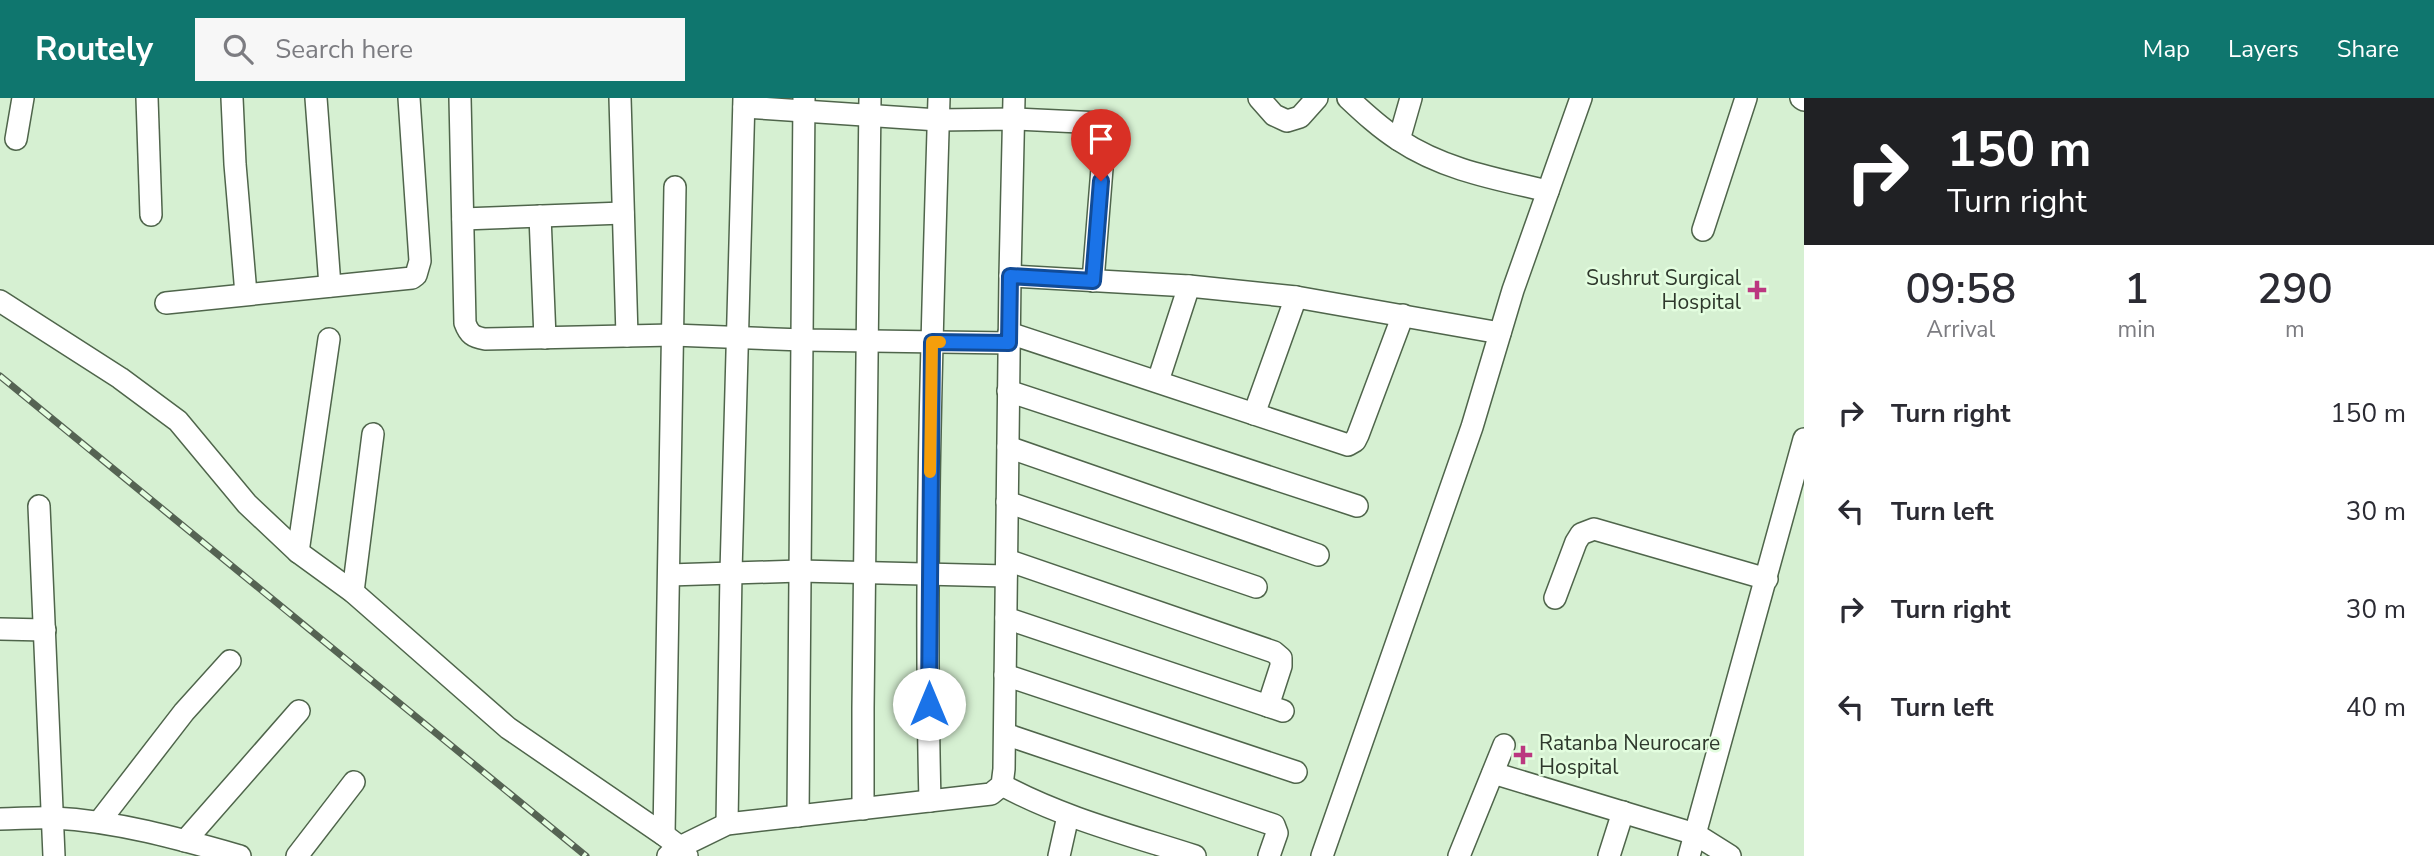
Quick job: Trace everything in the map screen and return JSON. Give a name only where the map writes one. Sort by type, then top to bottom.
[{"type":"street","points":[[16,139],[23,98]]},
{"type":"street","points":[[147,98],[151,215]]},
{"type":"street","points":[[232,98],[246,294]]},
{"type":"street","points":[[316,98],[330,286]]},
{"type":"street","points":[[166,303],[412,278],[419,271],[409,98]]},
{"type":"street","points":[[460,98],[465,323],[468,332],[475,337],[485,339],[673,335],[932,342],[1009,338],[1158,382],[1341,444],[1351,445],[1358,435],[1403,315]]},
{"type":"street","points":[[620,98],[627,336]]},
{"type":"street","points":[[930,801],[929,575],[939,98]]},
{"type":"street","points":[[1259,98],[1274,115],[1287,121],[1300,117],[1317,98]]},
{"type":"street","points":[[1348,98],[1399,140],[1452,167],[1548,191]]},
{"type":"street","points":[[1399,140],[1411,98]]},
{"type":"street","points":[[1322,856],[1472,427],[1500,333],[1581,98]]},
{"type":"street","points":[[1703,230],[1746,98]]},
{"type":"street","points":[[727,824],[744,102],[870,107],[938,120],[1014,108],[1099,122],[1105,127],[1093,281]]},
{"type":"street","points":[[798,816],[804,105]]},
{"type":"street","points":[[863,808],[870,107]]},
{"type":"street","points":[[675,848],[727,824],[991,794],[1002,785],[1014,108]]},
{"type":"street","points":[[675,187],[669,575],[675,848]]},
{"type":"street","points":[[463,219],[623,213]]},
{"type":"street","points":[[540,216],[545,338]]},
{"type":"street","points":[[1010,276],[1189,286],[1296,297],[1500,333]]},
{"type":"street","points":[[1158,382],[1189,286]]},
{"type":"street","points":[[1254,414],[1296,297]]},
{"type":"street","points":[[0,301],[120,378],[178,421],[247,504],[299,552],[353,592],[508,728],[675,848]]},
{"type":"street","points":[[299,552],[329,339]]},
{"type":"street","points":[[1009,391],[1357,506]]},
{"type":"street","points":[[353,592],[373,434]]},
{"type":"street","points":[[1689,856],[1804,439]]},
{"type":"street","points":[[1008,447],[1318,555]]},
{"type":"street","points":[[1007,502],[1256,587]]},
{"type":"street","points":[[39,506],[54,856]]},
{"type":"street","points":[[1555,598],[1576,542],[1581,534],[1594,529],[1767,579]]},
{"type":"street","points":[[669,575],[800,571],[929,575],[1006,568],[1275,652],[1281,658],[1275,709],[1006,618]]},
{"type":"street","points":[[0,629],[45,630]]},
{"type":"street","points":[[99,822],[184,712],[230,661]]},
{"type":"street","points":[[1005,675],[1296,772]]},
{"type":"street","points":[[185,841],[299,711]]},
{"type":"street","points":[[1005,734],[1275,825],[1277,833],[1269,856]]},
{"type":"street","points":[[1459,856],[1504,745]]},
{"type":"street","points":[[1493,773],[1695,834],[1730,856]]},
{"type":"street","points":[[297,856],[354,782]]},
{"type":"street","points":[[1002,785],[1035,803],[1068,816],[1195,856]]},
{"type":"street","points":[[1609,856],[1623,812]]},
{"type":"street","points":[[1059,856],[1068,816]]},
{"type":"street","points":[[0,821],[52,817],[99,822],[240,856]]},
{"type":"railway","points":[[0,376],[586,856]]},
{"type":"slow traffic","points":[[930,472],[932,342],[940,342]]},
{"type":"place","name":"Sushrut Surgical Hospital","points":[[1757,290]]},
{"type":"place","name":"Ratanba Neurocare Hospital","points":[[1523,755]]},
{"type":"route","points":[[929,704],[932,342],[1009,343],[1010,276],[1093,281],[1101,181]]}]
